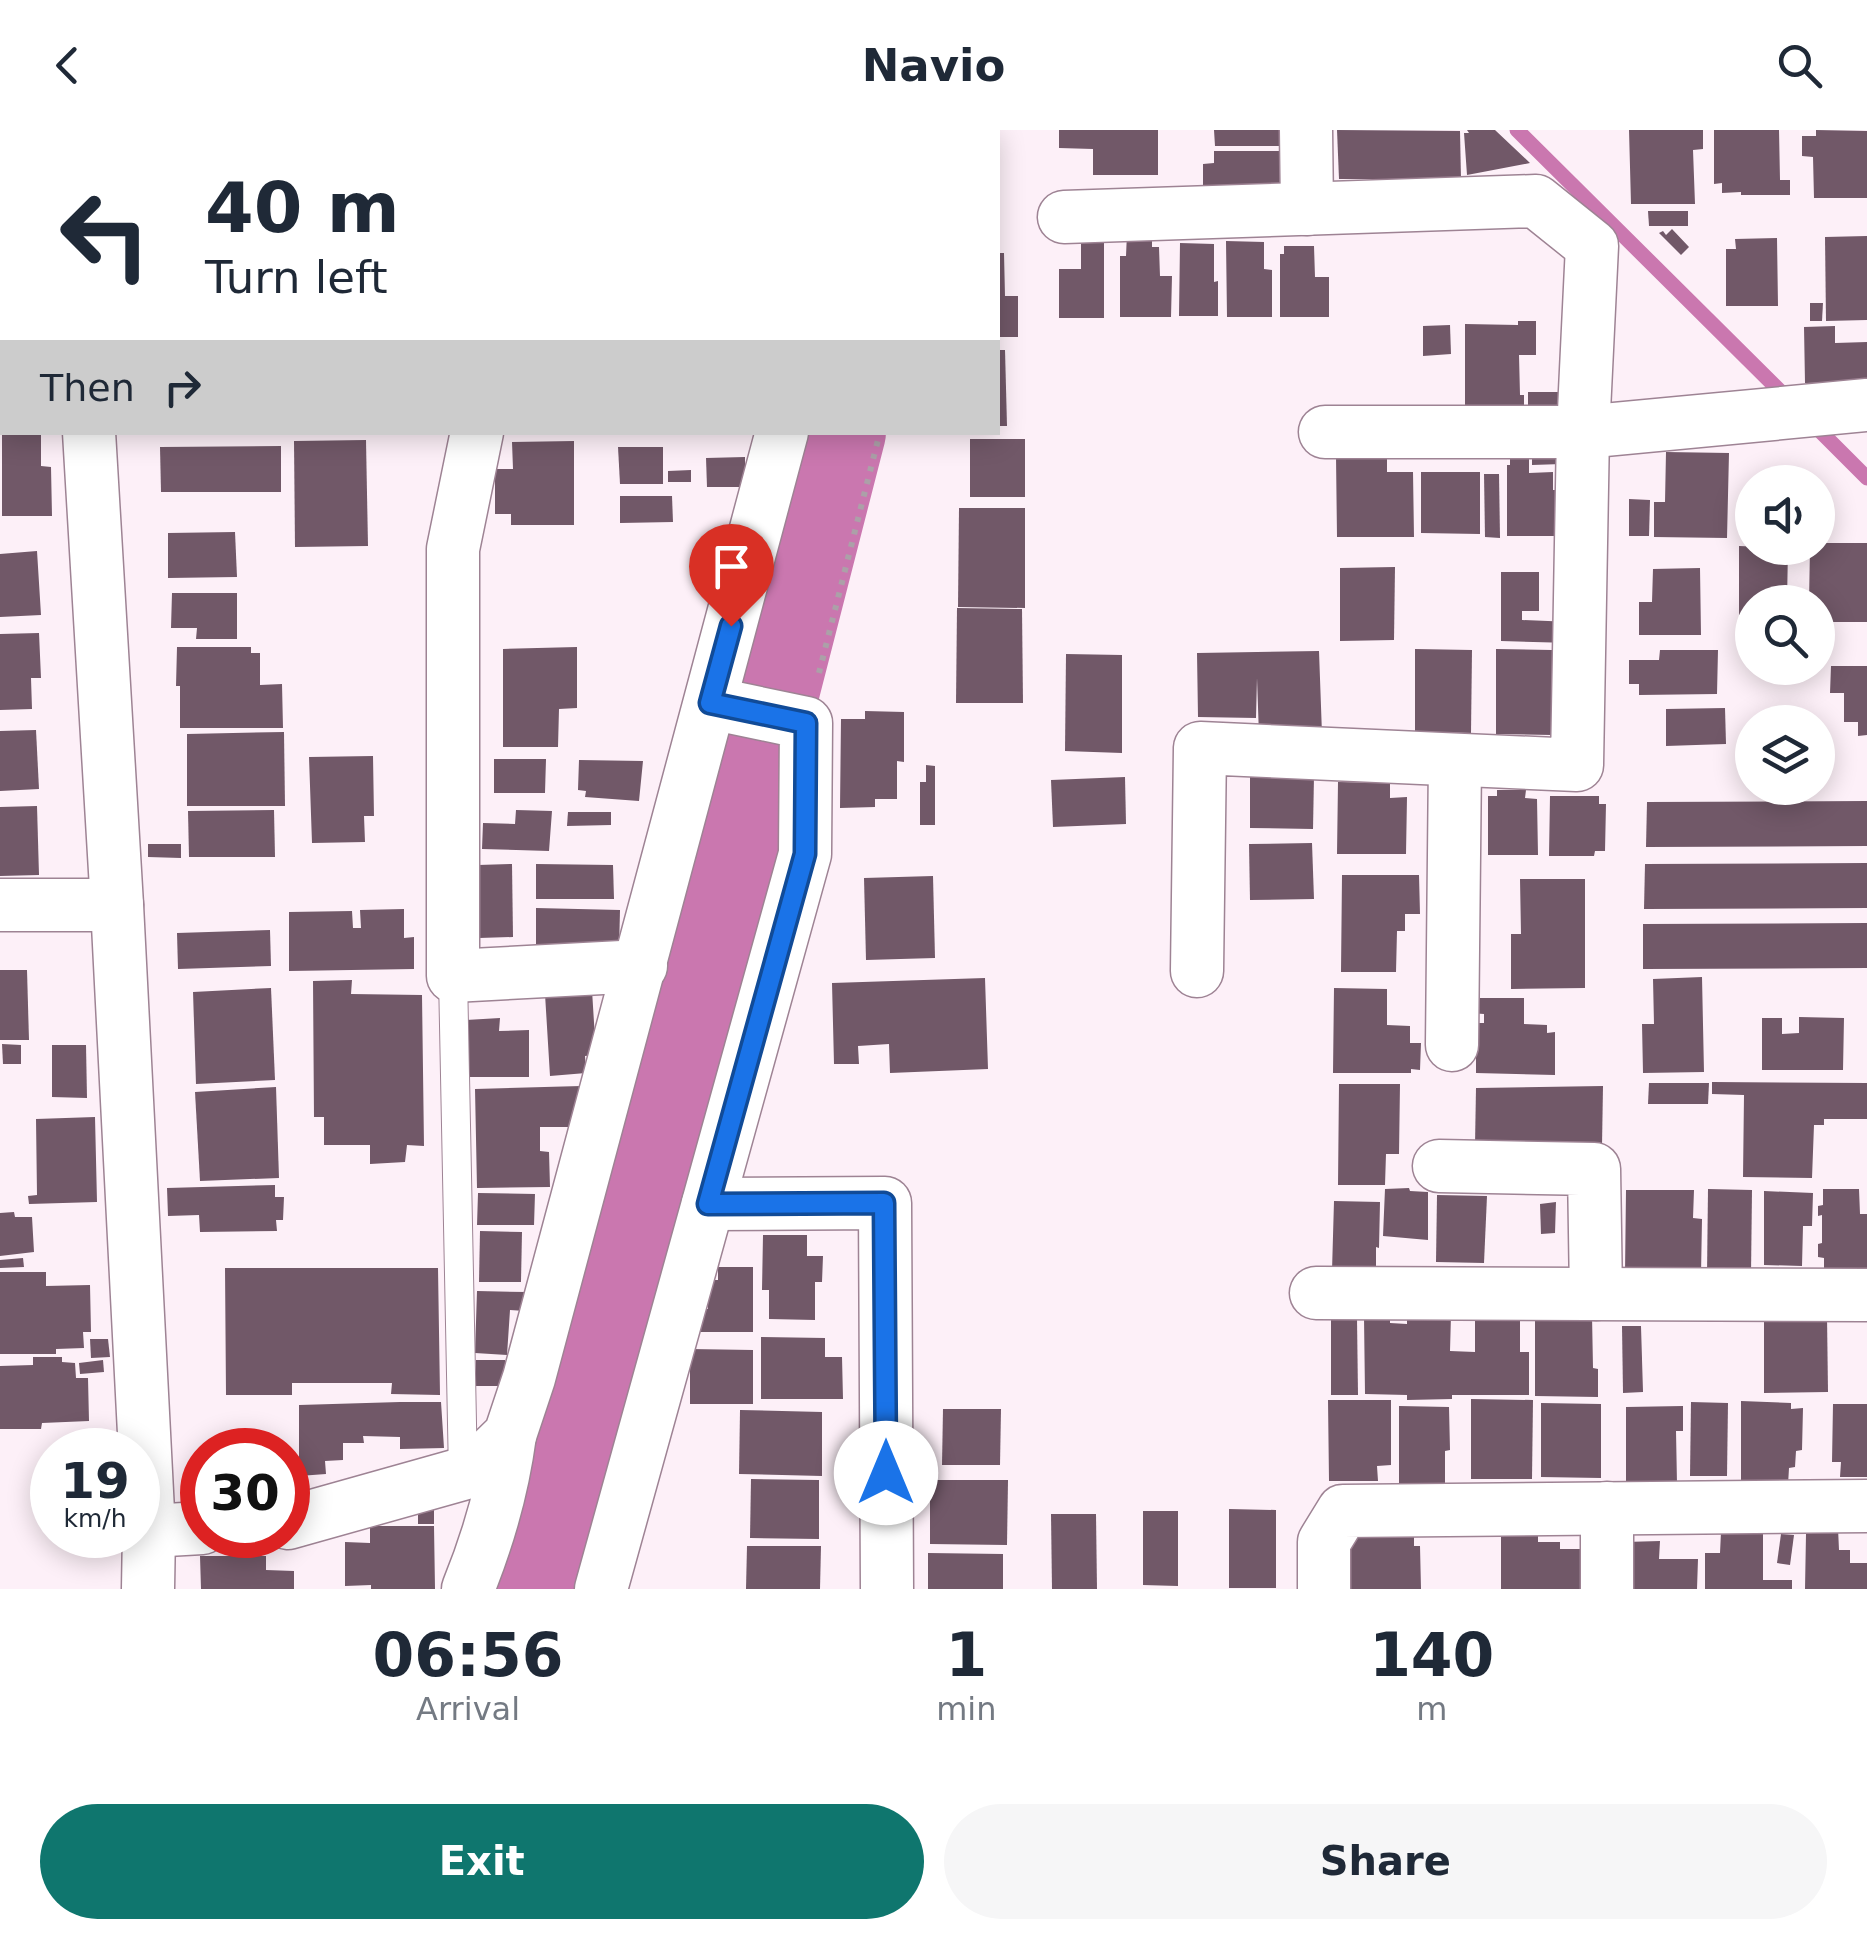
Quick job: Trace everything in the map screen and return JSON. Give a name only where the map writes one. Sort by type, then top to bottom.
[{"type":"street","points":[[1306,130],[1307,208]]},
{"type":"street","points":[[1064,217],[1536,200],[1592,246],[1583,432],[1577,765],[1200,748],[1197,971]]},
{"type":"street","points":[[1325,432],[1583,432],[1867,404]]},
{"type":"street","points":[[89,435],[144,1428]]},
{"type":"street","points":[[476,435],[453,549],[453,976],[641,966]]},
{"type":"street","points":[[468,1589],[505,1469],[510,1436],[641,966],[781,435]]},
{"type":"street","points":[[601,1589],[805,854],[806,723],[710,703]]},
{"type":"street","points":[[1452,1045],[1455,760]]},
{"type":"street","points":[[0,905],[117,905]]},
{"type":"street","points":[[1439,1166],[1594,1170],[1596,1294]]},
{"type":"street","points":[[708,1204],[884,1203],[887,1589]]},
{"type":"street","points":[[1316,1293],[1867,1295]]},
{"type":"street","points":[[310,1517],[473,1471],[510,1436]]},
{"type":"street","points":[[1324,1589],[1324,1542],[1343,1511],[1867,1506]]},
{"type":"street","points":[[1607,1589],[1608,1508]]},
{"type":"street","points":[[148,1589],[149,1558]]},
{"type":"lane","points":[[453,976],[463,1473]]},
{"type":"path","points":[[806,723],[879,435]]},
{"type":"building","points":[[1059,130],[1158,130],[1158,175],[1093,175],[1093,149],[1059,148]]},
{"type":"building","points":[[1214,130],[1291,130],[1291,146],[1215,146]]},
{"type":"building","points":[[1337,130],[1460,131],[1461,179],[1339,179]]},
{"type":"building","points":[[1467,130],[1495,130],[1530,163],[1467,175]]},
{"type":"building","points":[[1629,130],[1703,130],[1703,149],[1693,150],[1695,204],[1631,204]]},
{"type":"building","points":[[1714,130],[1779,130],[1780,180],[1790,180],[1790,195],[1722,193],[1722,183],[1714,184]]},
{"type":"building","points":[[1816,130],[1867,131],[1867,198],[1814,198],[1813,157],[1802,156],[1802,136],[1816,136]]},
{"type":"building","points":[[1214,151],[1291,151],[1291,185],[1203,191],[1203,164],[1214,163]]},
{"type":"building","points":[[1648,211],[1688,211],[1688,226],[1649,226]]},
{"type":"building","points":[[1672,229],[1689,247],[1681,255],[1659,233],[1663,231],[1666,235]]},
{"type":"building","points":[[1127,233],[1152,233],[1152,247],[1159,247],[1160,276],[1172,276],[1171,317],[1120,317],[1120,256],[1126,256]]},
{"type":"building","points":[[1867,236],[1867,320],[1826,321],[1825,237]]},
{"type":"building","points":[[1777,238],[1778,306],[1726,306],[1726,249],[1736,249],[1735,239]]},
{"type":"building","points":[[1226,241],[1264,242],[1264,269],[1272,270],[1272,317],[1227,317]]},
{"type":"building","points":[[1081,243],[1104,243],[1104,318],[1059,318],[1059,269],[1081,269]]},
{"type":"building","points":[[1180,243],[1214,244],[1218,316],[1179,316]]},
{"type":"building","points":[[1284,246],[1314,246],[1315,277],[1329,277],[1329,317],[1280,317],[1280,254],[1284,254]]},
{"type":"building","points":[[1000,253],[1004,253],[1005,296],[1018,296],[1018,337],[1000,337]]},
{"type":"building","points":[[1810,303],[1823,303],[1822,321],[1810,321]]},
{"type":"building","points":[[1518,321],[1536,321],[1536,355],[1519,355],[1524,406],[1465,406],[1465,324],[1518,325]]},
{"type":"building","points":[[1450,325],[1451,354],[1423,356],[1423,326]]},
{"type":"building","points":[[1835,326],[1835,343],[1867,342],[1867,382],[1805,383],[1804,327]]},
{"type":"building","points":[[1000,350],[1005,350],[1007,426],[1000,426]]},
{"type":"building","points":[[1528,392],[1558,392],[1558,406],[1528,405]]},
{"type":"building","points":[[2,435],[41,435],[41,466],[51,467],[52,516],[2,516]]},
{"type":"building","points":[[970,439],[1025,439],[1025,497],[970,497]]},
{"type":"building","points":[[366,440],[368,546],[295,547],[294,441]]},
{"type":"building","points":[[574,441],[574,525],[511,525],[511,514],[495,514],[495,469],[513,469],[512,442]]},
{"type":"building","points":[[281,446],[281,492],[161,492],[160,447]]},
{"type":"building","points":[[618,447],[663,447],[663,484],[620,484]]},
{"type":"building","points":[[1532,451],[1562,451],[1562,464],[1532,465]]},
{"type":"building","points":[[1666,452],[1729,453],[1727,538],[1654,537],[1654,502],[1665,502]]},
{"type":"building","points":[[1336,456],[1387,458],[1387,472],[1413,472],[1414,537],[1337,537]]},
{"type":"building","points":[[745,457],[745,487],[707,487],[706,458]]},
{"type":"building","points":[[1510,458],[1529,458],[1529,473],[1553,472],[1553,490],[1560,490],[1559,536],[1507,536]]},
{"type":"building","points":[[691,470],[691,482],[668,482],[668,471]]},
{"type":"building","points":[[1421,472],[1480,472],[1480,534],[1421,533]]},
{"type":"building","points":[[1484,474],[1499,474],[1500,538],[1485,537]]},
{"type":"building","points":[[620,496],[672,496],[673,522],[620,523]]},
{"type":"building","points":[[1629,499],[1650,500],[1649,536],[1629,536]]},
{"type":"building","points":[[959,508],[1025,508],[1025,608],[958,607]]},
{"type":"building","points":[[235,532],[237,577],[168,578],[168,533]]},
{"type":"building","points":[[1835,543],[1867,543],[1867,622],[1835,622],[1835,585],[1809,585],[1810,565],[1835,565]]},
{"type":"building","points":[[37,551],[41,615],[0,617],[0,554]]},
{"type":"building","points":[[1739,565],[1788,565],[1787,585],[1739,585]]},
{"type":"building","points":[[1395,567],[1394,640],[1340,641],[1340,568]]},
{"type":"building","points":[[1700,568],[1701,635],[1639,635],[1639,602],[1652,602],[1653,569]]},
{"type":"building","points":[[1501,572],[1539,572],[1539,611],[1522,611],[1522,620],[1572,622],[1571,643],[1501,641]]},
{"type":"building","points":[[172,593],[237,593],[237,639],[196,639],[197,628],[171,628]]},
{"type":"building","points":[[957,608],[1022,609],[1023,703],[956,703]]},
{"type":"building","points":[[39,633],[41,678],[31,678],[32,709],[0,710],[0,634]]},
{"type":"building","points":[[177,647],[251,647],[251,653],[260,653],[260,685],[282,684],[283,728],[180,728]]},
{"type":"building","points":[[577,647],[577,708],[559,709],[558,747],[503,747],[503,649]]},
{"type":"building","points":[[1415,649],[1472,650],[1471,733],[1415,732]]},
{"type":"building","points":[[1496,649],[1552,650],[1552,735],[1496,734]]},
{"type":"building","points":[[1660,650],[1718,650],[1717,694],[1639,695],[1639,684],[1629,684],[1629,660],[1659,660]]},
{"type":"building","points":[[1319,651],[1322,734],[1259,736],[1257,678],[1256,718],[1198,717],[1197,653]]},
{"type":"building","points":[[1066,654],[1122,655],[1122,753],[1065,751]]},
{"type":"building","points":[[1835,666],[1867,666],[1867,735],[1858,736],[1858,722],[1844,722],[1844,693],[1830,693],[1830,685],[1835,685]]},
{"type":"building","points":[[1725,708],[1726,744],[1666,746],[1666,709]]},
{"type":"building","points":[[865,711],[904,712],[904,762],[897,761],[897,799],[875,799],[875,807],[840,808],[841,719],[865,719]]},
{"type":"building","points":[[36,730],[39,789],[0,791],[0,731]]},
{"type":"building","points":[[284,732],[285,806],[187,806],[187,734]]},
{"type":"building","points":[[373,756],[374,816],[364,816],[365,842],[312,843],[309,757]]},
{"type":"building","points":[[494,759],[546,759],[545,793],[494,793]]},
{"type":"building","points":[[579,760],[643,761],[639,801],[585,797],[586,791],[578,790]]},
{"type":"building","points":[[926,765],[935,766],[935,825],[920,825],[920,782],[926,782]]},
{"type":"building","points":[[1250,775],[1314,776],[1313,829],[1250,828]]},
{"type":"building","points":[[1125,777],[1126,824],[1053,827],[1051,780]]},
{"type":"building","points":[[1338,782],[1390,783],[1390,798],[1407,797],[1406,854],[1337,854]]},
{"type":"building","points":[[1497,790],[1526,790],[1525,798],[1537,799],[1538,855],[1488,855],[1488,796],[1497,796]]},
{"type":"building","points":[[1550,796],[1599,796],[1599,804],[1606,804],[1605,851],[1595,851],[1594,856],[1549,856]]},
{"type":"building","points":[[1835,801],[1867,801],[1867,846],[1646,847],[1647,802],[1835,805]]},
{"type":"building","points":[[37,806],[39,875],[0,876],[0,807]]},
{"type":"building","points":[[274,810],[275,857],[189,857],[188,811]]},
{"type":"building","points":[[516,810],[552,811],[549,851],[482,849],[483,823],[515,824]]},
{"type":"building","points":[[568,812],[611,812],[611,825],[567,826]]},
{"type":"building","points":[[1312,843],[1314,899],[1250,900],[1249,844]]},
{"type":"building","points":[[148,844],[181,844],[181,858],[148,857]]},
{"type":"building","points":[[1867,863],[1867,908],[1644,909],[1645,864]]},
{"type":"building","points":[[512,864],[513,937],[479,938],[478,865]]},
{"type":"building","points":[[536,864],[613,865],[614,899],[536,899]]},
{"type":"building","points":[[1342,875],[1419,875],[1420,914],[1405,914],[1405,931],[1397,931],[1396,972],[1341,972]]},
{"type":"building","points":[[933,876],[935,958],[866,960],[864,878]]},
{"type":"building","points":[[1520,879],[1585,879],[1585,988],[1511,989],[1511,934],[1521,934]]},
{"type":"building","points":[[536,908],[620,910],[619,950],[536,947]]},
{"type":"building","points":[[404,909],[404,938],[414,937],[414,969],[289,971],[289,912],[352,911],[353,928],[361,928],[360,910]]},
{"type":"building","points":[[1867,923],[1867,968],[1643,969],[1643,924]]},
{"type":"building","points":[[270,930],[271,966],[178,969],[177,933]]},
{"type":"building","points":[[0,970],[27,970],[29,1040],[0,1040]]},
{"type":"building","points":[[1702,977],[1704,1072],[1643,1073],[1642,1024],[1654,1024],[1653,979]]},
{"type":"building","points":[[985,978],[988,1069],[890,1073],[889,1044],[858,1046],[859,1064],[834,1064],[832,983]]},
{"type":"building","points":[[352,980],[351,994],[422,995],[424,1146],[407,1145],[405,1162],[370,1164],[370,1145],[324,1145],[324,1117],[314,1117],[313,981]]},
{"type":"building","points":[[271,988],[275,1080],[196,1084],[193,992]]},
{"type":"building","points":[[1334,988],[1387,989],[1387,1025],[1410,1026],[1410,1043],[1421,1043],[1420,1070],[1333,1073]]},
{"type":"building","points":[[592,990],[596,1055],[585,1056],[586,1073],[550,1076],[545,994]]},
{"type":"building","points":[[1469,998],[1524,998],[1524,1024],[1547,1025],[1547,1033],[1555,1032],[1555,1075],[1476,1073],[1476,1023],[1484,1023],[1484,1014],[1469,1013]]},
{"type":"building","points":[[1799,1017],[1844,1018],[1843,1070],[1762,1070],[1762,1018],[1782,1018],[1782,1034],[1799,1033]]},
{"type":"building","points":[[500,1018],[499,1031],[529,1030],[529,1077],[465,1077],[466,1020]]},
{"type":"building","points":[[2,1044],[21,1045],[21,1064],[3,1064]]},
{"type":"building","points":[[52,1045],[86,1045],[87,1098],[52,1097]]},
{"type":"building","points":[[1712,1082],[1867,1083],[1867,1119],[1824,1119],[1824,1125],[1814,1125],[1812,1178],[1743,1177],[1744,1095],[1712,1094]]},
{"type":"building","points":[[1649,1083],[1709,1083],[1708,1104],[1648,1104]]},
{"type":"building","points":[[1339,1084],[1400,1084],[1399,1154],[1386,1154],[1385,1185],[1338,1185]]},
{"type":"building","points":[[581,1086],[581,1109],[573,1109],[573,1127],[540,1127],[540,1151],[549,1152],[550,1187],[477,1188],[475,1089]]},
{"type":"building","points":[[1603,1086],[1602,1146],[1475,1145],[1476,1088]]},
{"type":"building","points":[[276,1087],[279,1178],[200,1181],[195,1092]]},
{"type":"building","points":[[95,1117],[97,1202],[29,1204],[28,1196],[37,1195],[36,1119]]},
{"type":"building","points":[[275,1185],[275,1197],[284,1197],[283,1220],[276,1220],[277,1231],[200,1232],[199,1215],[168,1216],[167,1188]]},
{"type":"building","points":[[1385,1189],[1428,1192],[1428,1240],[1383,1236]]},
{"type":"building","points":[[1708,1189],[1752,1190],[1751,1275],[1707,1275]]},
{"type":"building","points":[[1823,1189],[1859,1189],[1860,1214],[1867,1214],[1867,1272],[1824,1271],[1824,1258],[1818,1257],[1822,1215],[1818,1216],[1818,1206],[1823,1205]]},
{"type":"building","points":[[1626,1190],[1694,1190],[1693,1218],[1702,1219],[1701,1275],[1625,1274]]},
{"type":"building","points":[[1764,1191],[1813,1193],[1812,1226],[1803,1226],[1802,1266],[1764,1265]]},
{"type":"building","points":[[478,1193],[535,1194],[534,1225],[477,1225]]},
{"type":"building","points":[[1437,1195],[1487,1196],[1484,1263],[1436,1262]]},
{"type":"building","points":[[1334,1201],[1380,1202],[1376,1270],[1332,1271]]},
{"type":"building","points":[[1556,1202],[1555,1233],[1541,1234],[1540,1204]]},
{"type":"building","points":[[14,1212],[15,1217],[32,1217],[34,1252],[0,1256],[0,1213]]},
{"type":"building","points":[[480,1231],[522,1232],[521,1282],[479,1282]]},
{"type":"building","points":[[763,1235],[807,1235],[807,1256],[823,1256],[822,1282],[815,1282],[815,1320],[769,1319],[769,1290],[762,1290]]},
{"type":"building","points":[[23,1258],[24,1267],[0,1268],[0,1260]]},
{"type":"building","points":[[718,1267],[753,1267],[753,1332],[697,1332],[697,1309],[708,1309],[707,1280],[718,1280]]},
{"type":"building","points":[[225,1268],[438,1268],[440,1395],[391,1394],[392,1383],[292,1383],[292,1395],[226,1395]]},
{"type":"building","points":[[0,1272],[46,1272],[46,1286],[90,1285],[91,1332],[83,1332],[84,1348],[56,1349],[56,1354],[0,1354]]},
{"type":"building","points":[[477,1291],[526,1292],[525,1311],[510,1310],[507,1355],[475,1353]]},
{"type":"building","points":[[1535,1309],[1592,1315],[1598,1397],[1535,1396]]},
{"type":"building","points":[[1451,1315],[1450,1351],[1475,1352],[1475,1320],[1520,1320],[1520,1352],[1529,1352],[1529,1395],[1452,1395],[1452,1399],[1407,1400],[1407,1395],[1365,1394],[1364,1317],[1390,1317],[1390,1323],[1407,1324],[1407,1316]]},
{"type":"building","points":[[1827,1316],[1828,1392],[1764,1393],[1764,1317]]},
{"type":"building","points":[[1331,1318],[1357,1318],[1358,1395],[1331,1395]]},
{"type":"building","points":[[1622,1326],[1641,1326],[1643,1392],[1623,1393]]},
{"type":"building","points":[[761,1337],[825,1338],[825,1357],[842,1357],[843,1399],[761,1399]]},
{"type":"building","points":[[90,1339],[108,1339],[110,1357],[91,1358]]},
{"type":"building","points":[[690,1349],[753,1350],[753,1404],[690,1404]]},
{"type":"building","points":[[33,1357],[62,1357],[62,1362],[75,1363],[76,1378],[88,1378],[89,1421],[0,1429],[0,1366],[33,1365]]},
{"type":"building","points":[[103,1360],[104,1372],[80,1374],[79,1363]]},
{"type":"building","points":[[476,1360],[505,1360],[505,1386],[476,1386]]},
{"type":"building","points":[[1471,1399],[1533,1400],[1532,1479],[1471,1479]]},
{"type":"building","points":[[1328,1400],[1391,1400],[1391,1465],[1377,1466],[1378,1481],[1329,1481]]},
{"type":"building","points":[[1741,1401],[1791,1403],[1791,1409],[1803,1408],[1802,1450],[1796,1451],[1795,1467],[1789,1468],[1788,1485],[1741,1485]]},
{"type":"building","points":[[441,1402],[444,1448],[400,1449],[400,1437],[363,1436],[364,1443],[343,1443],[343,1460],[325,1461],[326,1474],[310,1475],[310,1428],[299,1428],[299,1405]]},
{"type":"building","points":[[1691,1402],[1728,1403],[1727,1476],[1690,1476]]},
{"type":"building","points":[[1541,1403],[1601,1404],[1601,1478],[1541,1477]]},
{"type":"building","points":[[1833,1404],[1867,1404],[1867,1477],[1840,1477],[1841,1462],[1832,1462]]},
{"type":"building","points":[[1399,1406],[1449,1407],[1450,1450],[1445,1451],[1445,1484],[1399,1485]]},
{"type":"building","points":[[1683,1406],[1683,1431],[1676,1431],[1677,1484],[1626,1484],[1626,1407]]},
{"type":"building","points":[[943,1409],[1001,1409],[1000,1465],[942,1465]]},
{"type":"building","points":[[740,1410],[822,1412],[822,1476],[739,1474]]},
{"type":"building","points":[[751,1479],[819,1480],[819,1539],[750,1538]]},
{"type":"building","points":[[930,1480],[1008,1480],[1007,1545],[930,1544]]},
{"type":"building","points":[[418,1509],[434,1509],[434,1524],[418,1524]]},
{"type":"building","points":[[1229,1509],[1276,1510],[1276,1588],[1229,1588]]},
{"type":"building","points":[[1143,1511],[1178,1511],[1178,1586],[1143,1585]]},
{"type":"building","points":[[1051,1514],[1096,1514],[1097,1589],[1052,1589]]},
{"type":"building","points":[[370,1526],[434,1526],[435,1589],[345,1586],[345,1542],[370,1543]]},
{"type":"building","points":[[1414,1528],[1414,1546],[1420,1546],[1421,1589],[1345,1589],[1344,1529]]},
{"type":"building","points":[[1838,1528],[1839,1550],[1850,1550],[1850,1563],[1867,1563],[1867,1589],[1805,1589],[1806,1534],[1809,1529]]},
{"type":"building","points":[[1721,1532],[1763,1532],[1763,1580],[1792,1580],[1792,1589],[1705,1589],[1705,1553],[1720,1553]]},
{"type":"building","points":[[1781,1534],[1794,1535],[1790,1565],[1777,1563]]},
{"type":"building","points":[[1501,1536],[1538,1536],[1538,1542],[1560,1542],[1560,1549],[1582,1549],[1582,1589],[1501,1589]]},
{"type":"building","points":[[1660,1541],[1659,1559],[1698,1559],[1697,1589],[1625,1589],[1625,1542]]},
{"type":"building","points":[[747,1546],[821,1546],[820,1589],[746,1589]]},
{"type":"building","points":[[928,1553],[1003,1554],[1003,1589],[928,1589]]},
{"type":"building","points":[[200,1558],[266,1558],[266,1570],[294,1571],[294,1589],[201,1589]]},
{"type":"waterway","points":[[1517,130],[1790,401]]},
{"type":"waterway","points":[[1810,421],[1867,478]]},
{"type":"waterway","points":[[523,1589],[557,1534],[839,435]]},
{"type":"route","points":[[731,626],[710,703],[806,723],[805,854],[708,1204],[884,1203],[886,1473]]}]
